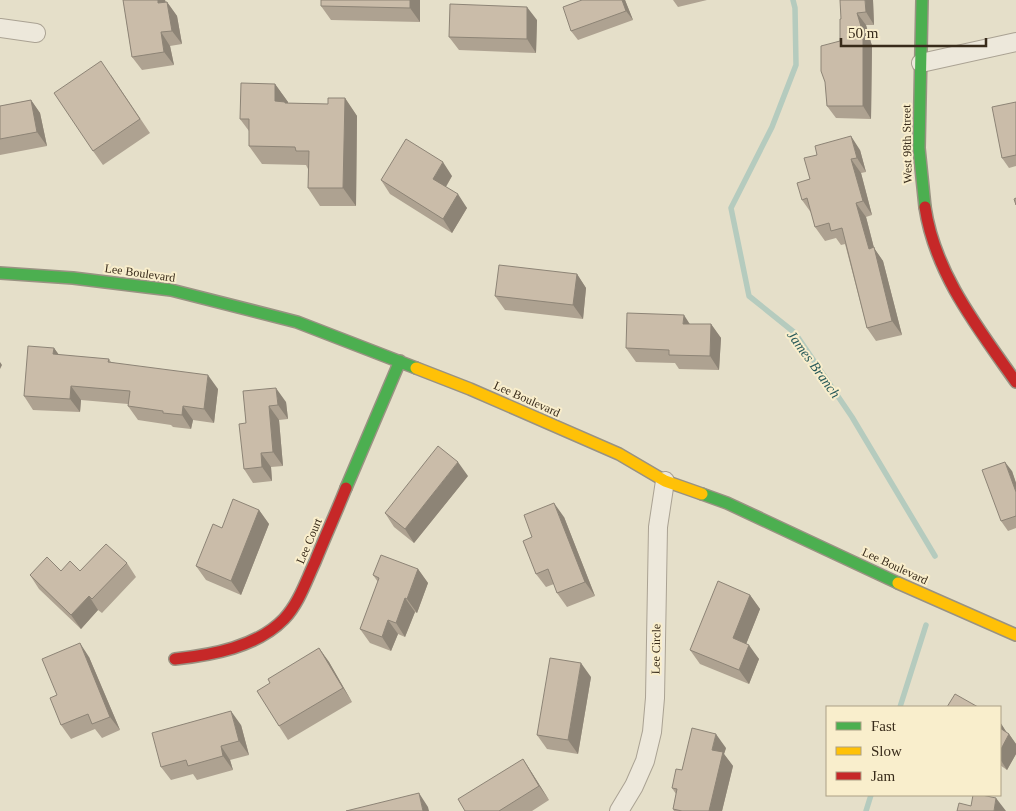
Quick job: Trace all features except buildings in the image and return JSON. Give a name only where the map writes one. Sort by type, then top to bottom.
[{"type":"street","name":"West 98th Street","points":[[922,0],[919,168],[924,210],[929,232],[943,267],[957,294],[1016,382]]},
{"type":"street","points":[[0,28],[36,33]]},
{"type":"street","points":[[921,63],[1016,42]]},
{"type":"street","name":"Lee Boulevard","points":[[0,273],[73,278],[171,290],[297,322],[470,389],[619,454],[664,481],[727,503],[910,589],[1016,635]]},
{"type":"street","name":"Lee Court","points":[[175,659],[193,657],[238,645],[262,636],[284,619],[301,594],[400,361]]},
{"type":"street","name":"Lee Circle","points":[[619,811],[634,786],[645,761],[652,732],[655,698],[658,527],[664,481]]},
{"type":"waterway","name":"James Branch","points":[[793,0],[795,8],[796,65],[772,127],[731,208],[749,296],[795,333],[852,417],[935,556]]},
{"type":"waterway","name":"James Branch","points":[[900,706],[926,625]]},
{"type":"waterway","name":"James Branch","points":[[866,811],[871,796]]},
{"type":"traffic: fast","points":[[922,0],[919,148],[925,207]]},
{"type":"traffic: fast","points":[[0,273],[73,278],[171,290],[297,322],[416,368]]},
{"type":"traffic: fast","points":[[346,488],[400,361]]},
{"type":"traffic: fast","points":[[702,494],[727,503],[898,583]]},
{"type":"traffic: slow","points":[[416,368],[470,389],[619,454],[665,481],[702,494]]},
{"type":"traffic: slow","points":[[898,583],[1016,635]]},
{"type":"traffic: jam","points":[[925,207],[930,232],[948,278],[973,321],[1016,382]]},
{"type":"traffic: jam","points":[[175,659],[219,652],[247,643],[273,629],[284,619],[302,592],[346,488]]}]
